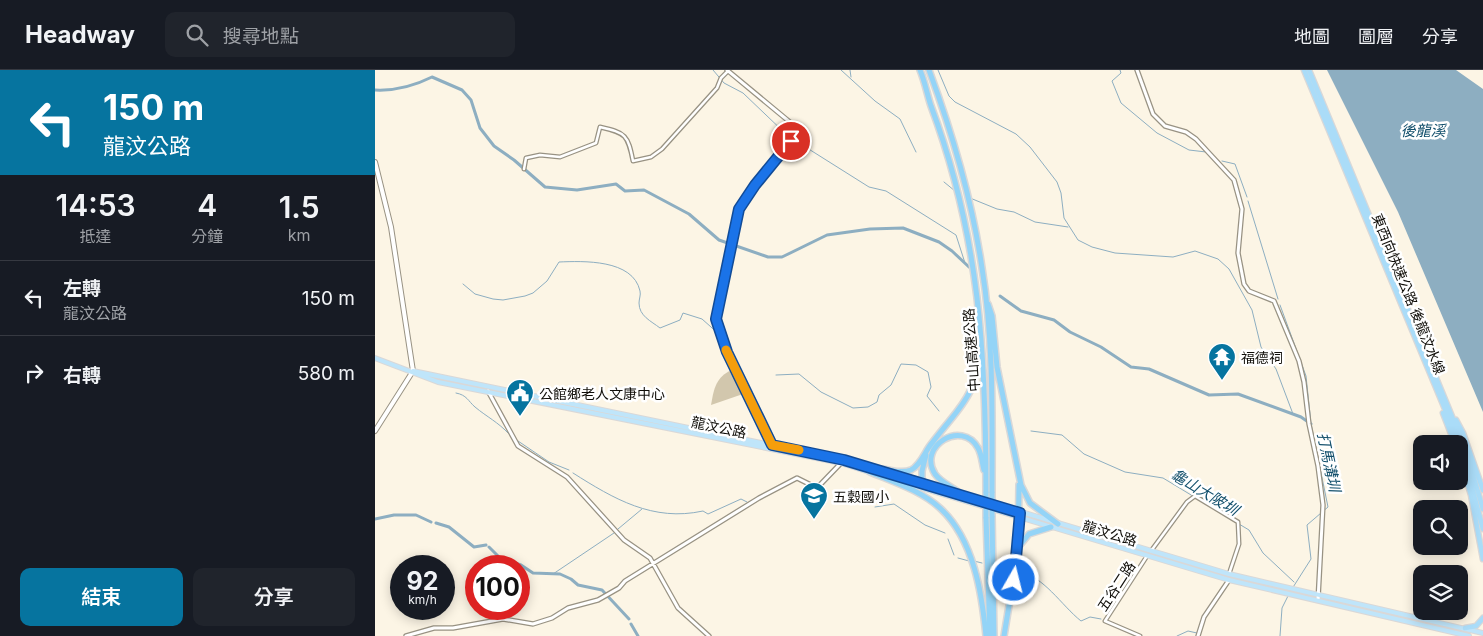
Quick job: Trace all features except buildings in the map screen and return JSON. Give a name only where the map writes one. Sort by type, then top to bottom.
[{"type":"highway","name":"中山高速公路","points":[[920,70],[957,186],[971,249],[982,327],[986,478],[989,493]]},
{"type":"highway","name":"中山高速公路","points":[[929,70],[949,126],[973,213],[985,298],[992,397],[989,493],[989,636]]},
{"type":"highway","name":"東西向快速公路 後龍汶水線","points":[[1304,70],[1462,450],[1483,529]]},
{"type":"highway","name":"東西向快速公路 後龍汶水線","points":[[1309,70],[1468,456],[1483,509]]},
{"type":"highway","points":[[985,298],[992,316],[997,367],[1023,492],[1029,503],[1058,524]]},
{"type":"highway","points":[[877,469],[902,472],[913,469],[930,445],[957,414],[971,392],[976,377],[982,327]]},
{"type":"highway","points":[[1439,394],[1441,409],[1451,435]]},
{"type":"highway","points":[[1450,411],[1463,434],[1483,490]]},
{"type":"highway","points":[[963,495],[938,478],[933,470],[931,461],[933,450],[942,440],[957,435],[972,441],[981,454],[986,478]]},
{"type":"highway","points":[[922,485],[922,471],[930,445]]},
{"type":"highway","points":[[1004,636],[1018,551],[1020,515],[1019,471]]},
{"type":"highway","points":[[870,472],[927,499],[941,509],[952,522],[964,542],[974,568],[983,606],[986,636]]},
{"type":"highway","points":[[1468,485],[1483,559]]},
{"type":"highway","name":"中山高速公路","points":[[989,516],[994,636]]},
{"type":"highway","points":[[1018,551],[1021,542],[1029,534],[1051,526]]},
{"type":"highway","points":[[1465,628],[1476,626],[1483,618]]},
{"type":"main road","points":[[375,162],[391,227],[413,371],[375,431]]},
{"type":"main road","name":"龍汶公路","points":[[375,358],[413,371],[432,380],[877,469],[922,485],[1020,515],[1058,524],[1149,554]]},
{"type":"main road","name":"龍汶公路","points":[[862,467],[870,472],[963,495],[1051,526],[1229,577],[1318,600]]},
{"type":"main road","name":"龍汶公路","points":[[1229,577],[1278,585],[1318,595]]},
{"type":"main road","points":[[1318,595],[1483,633]]},
{"type":"main road","points":[[1318,600],[1469,636]]},
{"type":"street","points":[[524,169],[526,158],[540,155],[560,157],[596,143],[600,127],[619,132],[629,140],[633,161],[651,157],[717,88],[720,79],[727,70],[794,126],[792,139],[755,185],[739,209],[716,319],[727,352],[773,447]]},
{"type":"street","points":[[1137,70],[1153,114],[1165,126],[1187,132],[1196,139],[1234,180],[1241,209],[1238,253],[1240,272],[1249,291],[1275,301],[1299,361],[1304,382],[1307,417],[1318,466],[1323,506],[1318,600]]},
{"type":"street","points":[[488,390],[518,446],[567,477],[625,540],[650,558],[678,608],[709,636]]},
{"type":"street","points":[[406,636],[434,628],[453,628],[503,619],[533,624],[552,618],[568,608],[606,596],[625,581],[759,498],[797,478],[817,488],[842,461]]},
{"type":"street","points":[[1149,554],[1187,502],[1195,496],[1238,522],[1239,544],[1229,577],[1204,617],[1198,636]]},
{"type":"street","name":"五谷二路","points":[[1140,636],[1105,621],[1149,554]]},
{"type":"shaded area","points":[[732,370],[743,394],[711,405],[713,393],[719,380]]},
{"type":"water","name":"後龍溪","points":[[1327,70],[1456,70],[1483,89],[1483,412],[1398,212]]},
{"type":"waterway","points":[[713,70],[724,83],[743,93],[788,136],[869,187],[886,191],[956,235],[965,263]]},
{"type":"waterway","points":[[841,70],[875,101],[900,119],[916,152]]},
{"type":"waterway","points":[[850,70],[851,77]]},
{"type":"waterway","points":[[938,70],[949,96],[955,102],[1016,134],[1030,147],[1057,182],[1061,193],[1064,218],[1078,240],[1092,247],[1115,253],[1173,257],[1195,251],[1218,259],[1229,269],[1252,310],[1261,347],[1276,369],[1293,414]]},
{"type":"waterway","points":[[1120,70],[1121,73],[1112,81],[1121,103],[1157,133],[1189,150],[1206,152]]},
{"type":"waterway","points":[[375,90],[390,90],[404,87],[432,77],[462,90],[471,100],[480,128],[494,146],[514,160],[545,187],[577,190],[616,184],[625,191],[644,190],[689,214],[719,240],[768,257],[782,257],[827,235],[870,229],[903,228],[939,242],[969,267]]},
{"type":"waterway","points":[[1222,161],[1235,164],[1247,197]]},
{"type":"waterway","points":[[944,182],[955,191]]},
{"type":"waterway","points":[[970,198],[997,209],[1014,212],[1035,222],[1068,227]]},
{"type":"waterway","points":[[1248,201],[1278,299]]},
{"type":"waterway","name":"龜山大陂圳","points":[[463,284],[475,294],[503,300],[533,293],[547,281],[559,262],[606,264],[618,267],[628,273],[635,281],[640,291],[639,303],[641,311],[646,318],[660,328],[680,320],[683,313],[702,319],[720,335]]},
{"type":"waterway","points":[[1000,296],[1021,311],[1054,320],[1070,332],[1101,347],[1131,367],[1149,369],[1209,395],[1238,394],[1301,417],[1311,424]]},
{"type":"waterway","name":"打馬溝圳","points":[[1280,305],[1306,376],[1311,424],[1328,507],[1307,525],[1311,559],[1290,592]]},
{"type":"waterway","name":"龜山大陂圳","points":[[776,375],[799,374],[821,392],[853,408],[868,407],[877,402],[879,395],[891,385],[901,364],[916,365],[928,372],[931,387],[927,396],[939,411]]},
{"type":"waterway","points":[[456,393],[465,397],[509,434]]},
{"type":"waterway","name":"龜山大陂圳","points":[[1031,431],[1062,435],[1084,454],[1125,472],[1163,478],[1206,504]]},
{"type":"waterway","points":[[518,441],[549,462],[569,470]]},
{"type":"waterway","points":[[573,473],[619,499],[651,511],[685,514],[703,511],[708,514],[741,499],[747,502]]},
{"type":"waterway","points":[[875,507],[894,504],[925,525],[945,533]]},
{"type":"waterway","points":[[618,529],[642,509]]},
{"type":"waterway","points":[[375,519],[394,515],[416,515],[431,522]]},
{"type":"waterway","points":[[436,523],[449,527],[474,547],[486,545]]},
{"type":"waterway","name":"龜山大陂圳","points":[[1239,524],[1249,530],[1263,553],[1294,582]]},
{"type":"waterway","points":[[553,574],[614,533]]},
{"type":"waterway","points":[[948,539],[954,555]]},
{"type":"waterway","points":[[489,547],[500,558],[521,565],[533,573],[560,574],[578,585],[602,590],[629,619]]},
{"type":"waterway","points":[[958,558],[969,561]]},
{"type":"waterway","points":[[974,561],[982,563]]},
{"type":"waterway","points":[[996,566],[1012,570]]},
{"type":"waterway","points":[[1018,571],[1027,574],[1044,585],[1081,621],[1090,617],[1101,619]]},
{"type":"waterway","name":"打馬溝圳","points":[[1280,636],[1282,608],[1288,596]]},
{"type":"waterway","points":[[631,624],[638,636]]},
{"type":"waterway","points":[[1177,636],[1188,631],[1197,633]]},
{"type":"slow traffic","points":[[726,350],[772,445],[799,450]]},
{"type":"place","name":"福德祠","points":[[1222,381]]},
{"type":"place","name":"公館鄉老人文康中心","points":[[520,417]]},
{"type":"place","name":"五穀國小","points":[[814,520]]},
{"type":"route","points":[[791,141],[789,146],[755,185],[739,209],[734,224],[716,319],[727,352],[772,445],[844,460],[1020,513],[1014,580]]}]
